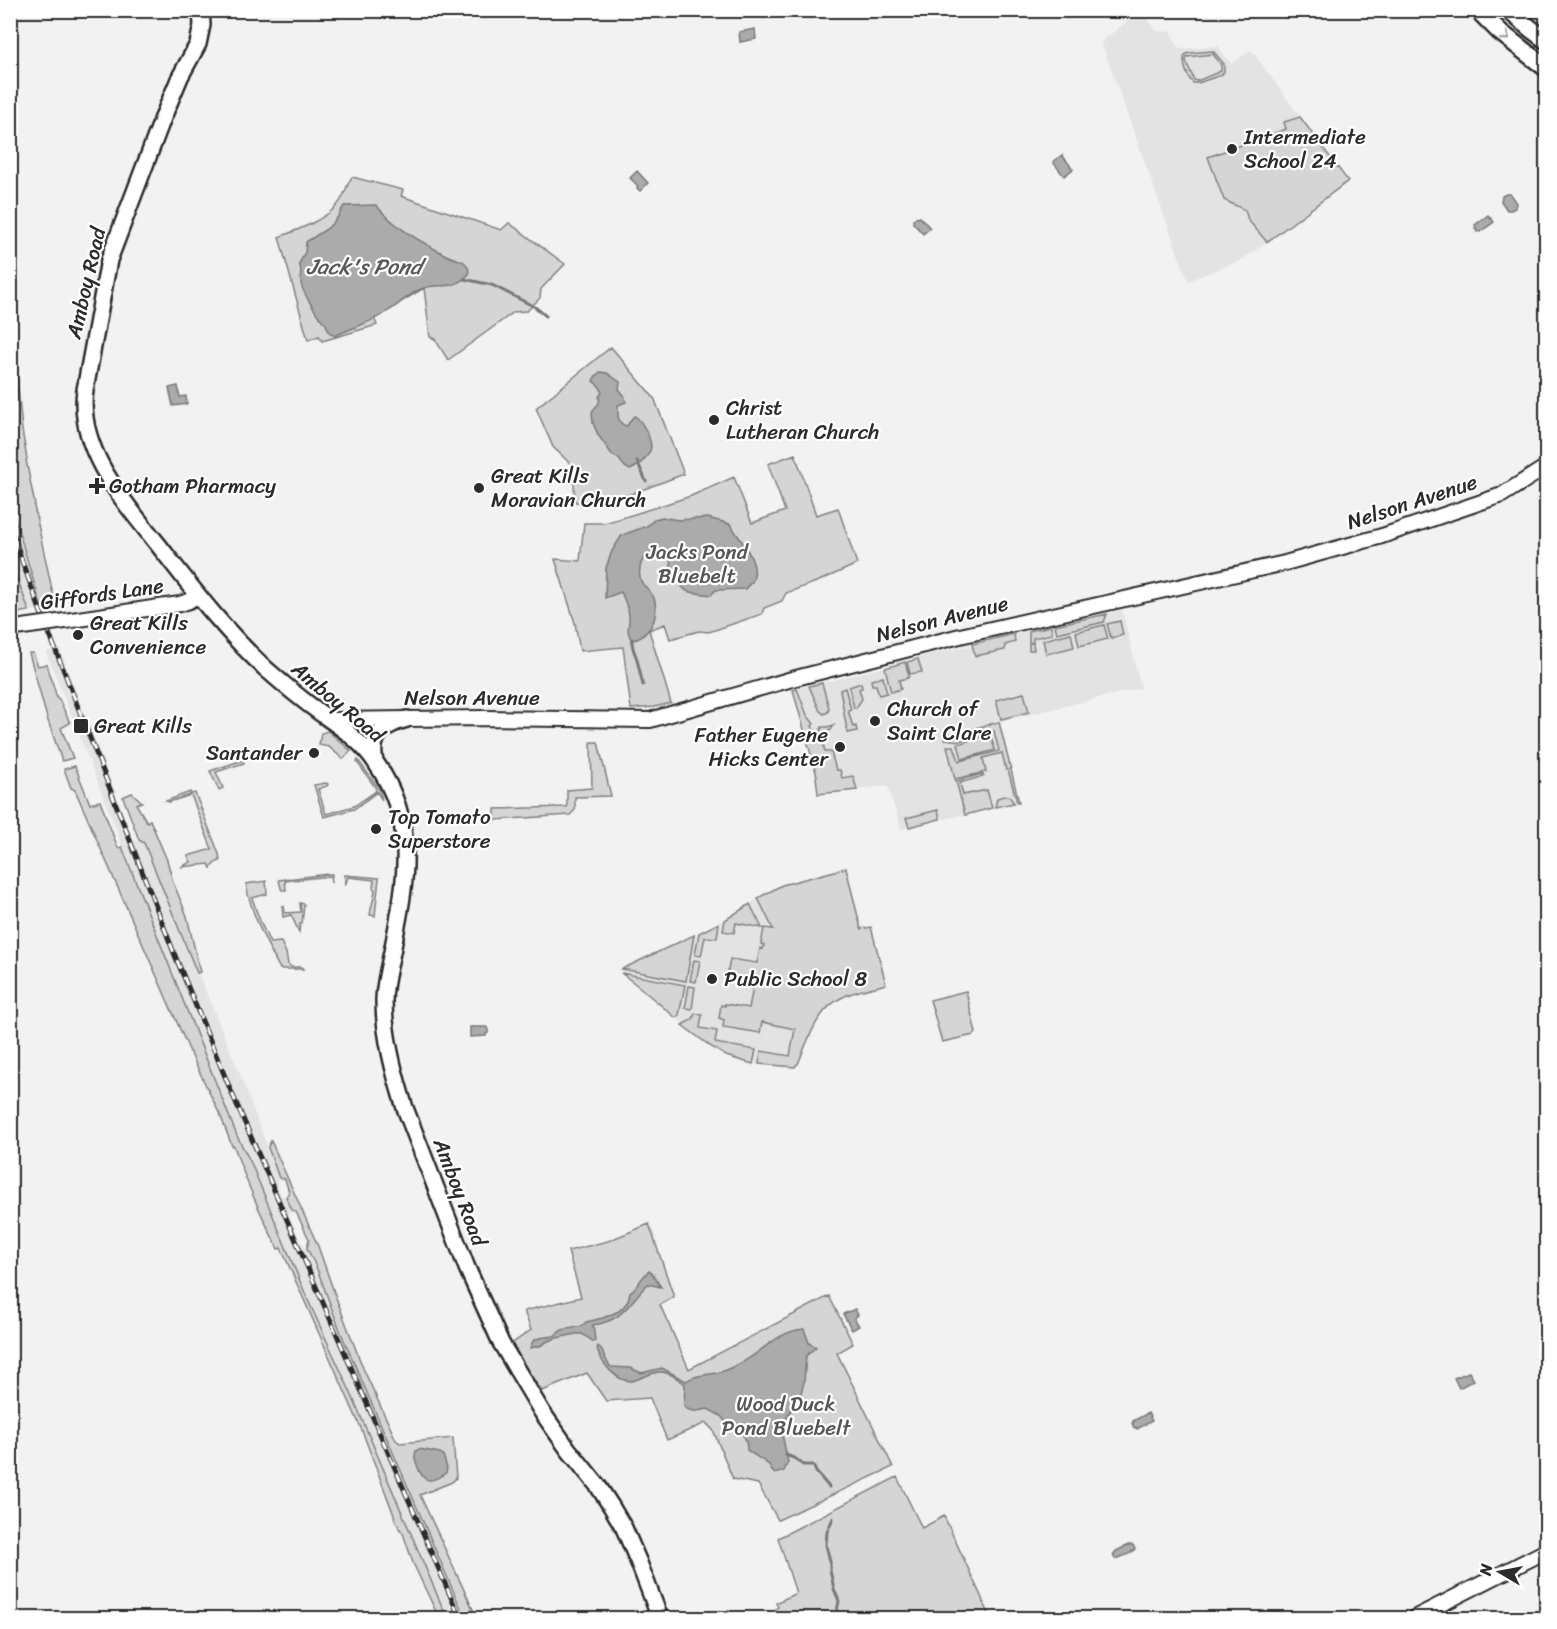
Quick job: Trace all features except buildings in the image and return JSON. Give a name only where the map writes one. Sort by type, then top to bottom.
[{"type":"main road","name":"Amboy Road","points":[[201,10],[202,25],[198,44],[180,77],[164,115],[109,260],[84,401],[85,422],[98,458],[112,484],[197,595],[242,646],[266,669],[363,746],[388,782],[396,801],[405,836],[406,857],[384,998],[388,1036],[405,1108],[467,1268],[497,1335],[542,1412],[598,1486],[624,1528],[660,1618]]},
{"type":"main road","points":[[1478,10],[1500,33],[1546,68]]},
{"type":"main road","points":[[1509,10],[1546,40]]},
{"type":"main road","points":[[375,762],[374,747],[378,735],[388,725],[407,719]]},
{"type":"street","name":"Nelson Avenue","points":[[331,720],[484,718],[650,720],[792,679],[957,636],[1285,563],[1382,536],[1502,495],[1546,467]]},
{"type":"street","name":"Giffords Lane","points":[[13,628],[180,604],[197,595]]},
{"type":"street","points":[[1414,1618],[1546,1551]]},
{"type":"shaded area","name":"Intermediate School 24","points":[[1140,11],[1157,31],[1171,32],[1179,49],[1218,46],[1231,64],[1251,50],[1348,181],[1242,260],[1188,281],[1101,42]]},
{"type":"shaded area","points":[[10,506],[42,609],[29,611],[15,573],[11,558]]},
{"type":"shaded area","points":[[1122,610],[1141,688],[999,722],[1019,802],[901,829],[888,786],[818,794],[817,776],[793,690],[918,659],[918,657]]},
{"type":"shaded area","points":[[59,648],[134,841],[139,840],[144,843],[240,1074],[279,1178],[277,1182],[281,1196],[286,1197],[292,1210],[289,1216],[317,1269],[341,1333],[465,1618],[447,1618],[237,1136],[46,652],[57,650]]},
{"type":"shaded area","name":"Public School 8","points":[[758,898],[815,1021],[795,1067],[753,1064],[726,1056],[698,1037],[621,973],[622,969],[738,913]]},
{"type":"green space","points":[[1213,51],[1224,64],[1224,72],[1221,75],[1193,83],[1185,66],[1184,58],[1189,53]],"holes":[[[1213,54],[1221,65],[1221,71],[1197,81],[1194,80],[1186,61],[1187,57]]]},
{"type":"green space","points":[[1300,117],[1348,181],[1267,242],[1248,220],[1245,210],[1224,200],[1208,157],[1286,129],[1284,122]]},
{"type":"green space","points":[[352,177],[403,190],[401,196],[501,230],[509,223],[565,264],[541,289],[540,298],[527,311],[514,312],[448,360],[435,339],[430,337],[424,288],[374,318],[377,325],[322,341],[319,336],[308,340],[279,237],[314,222],[331,211],[342,198]]},
{"type":"green space","points":[[11,282],[15,375],[17,375],[26,460],[56,608],[42,609],[11,506]]},
{"type":"green space","name":"Jacks Pond Bluebelt","points":[[611,347],[654,398],[684,474],[607,503],[575,502],[573,466],[553,447],[536,408]]},
{"type":"green space","name":"Jacks Pond Bluebelt","points":[[795,454],[816,515],[838,508],[857,564],[786,593],[782,601],[764,608],[762,614],[709,632],[699,631],[670,639],[665,624],[649,630],[671,703],[631,709],[623,647],[580,651],[575,623],[555,559],[580,561],[584,523],[604,523],[619,519],[691,496],[734,477],[752,523],[785,511],[768,464]]},
{"type":"green space","points":[[10,558],[29,611],[11,614]]},
{"type":"green space","points":[[1107,614],[1104,622],[1057,633],[1055,625]]},
{"type":"green space","points":[[1120,621],[1123,635],[1111,638],[1107,624]]},
{"type":"green space","points":[[1104,625],[1108,639],[1079,646],[1076,632]]},
{"type":"green space","points":[[1051,626],[1052,634],[1033,638],[1033,642],[1030,643],[1033,643],[1034,650],[1029,650],[1029,631]]},
{"type":"green space","points":[[1071,633],[1074,647],[1046,654],[1043,640]]},
{"type":"green space","points":[[1014,634],[1015,642],[1005,645],[1005,650],[975,656],[972,644]]},
{"type":"green space","points":[[29,653],[33,653],[38,666],[47,664],[57,698],[70,723],[61,728],[73,758],[62,761]]},
{"type":"green space","points":[[918,659],[922,672],[910,674],[907,662]]},
{"type":"green space","points":[[905,662],[909,676],[899,680],[901,689],[891,692],[885,668]]},
{"type":"green space","points":[[883,677],[887,693],[879,695],[876,685],[872,685],[871,680]]},
{"type":"green space","points":[[822,683],[829,708],[824,714],[820,711],[809,686]]},
{"type":"green space","points":[[861,683],[862,688],[859,689],[862,699],[854,708],[849,687]]},
{"type":"green space","points":[[845,688],[851,709],[848,710],[853,727],[856,726],[857,731],[848,733],[840,690]]},
{"type":"green space","points":[[797,689],[807,715],[814,724],[812,726],[814,730],[820,732],[822,727],[834,725],[831,730],[821,733],[825,752],[831,752],[836,770],[840,770],[842,778],[853,776],[857,790],[818,794],[817,776],[793,690]]},
{"type":"green space","points":[[1024,693],[1029,712],[1001,719],[996,700]]},
{"type":"green space","points":[[999,722],[1019,802],[1017,802],[1002,753],[983,758],[986,772],[955,779],[947,746],[954,746],[959,761],[999,751],[994,731],[959,741],[945,739],[944,736]]},
{"type":"green space","points":[[328,731],[351,751],[343,759],[329,747],[319,745],[321,733]]},
{"type":"green space","points":[[990,734],[995,750],[962,759],[958,744]]},
{"type":"green space","points":[[591,742],[598,742],[611,796],[575,797],[575,810],[570,815],[495,820],[495,809],[567,807],[567,790],[592,788]]},
{"type":"green space","points":[[243,760],[244,763],[216,772],[223,788],[219,790],[210,771]]},
{"type":"green space","points":[[358,760],[379,789],[382,800],[377,792],[354,809],[324,817],[314,785],[328,784],[318,789],[326,814],[354,806],[376,791],[357,762]]},
{"type":"green space","points":[[75,766],[90,804],[100,801],[118,848],[122,847],[237,1136],[251,1163],[307,1298],[350,1391],[447,1618],[439,1618],[413,1563],[361,1428],[281,1248],[278,1249],[260,1211],[234,1146],[232,1146],[190,1052],[75,790],[71,788],[64,769]]},
{"type":"green space","points":[[982,774],[984,776],[960,783],[963,795],[987,790],[992,808],[965,815],[956,781]]},
{"type":"green space","points":[[190,792],[190,794],[195,793],[219,854],[220,861],[211,868],[209,864],[181,867],[191,862],[188,856],[212,849],[191,795],[166,801]]},
{"type":"green space","points":[[132,793],[142,802],[136,804],[147,822],[150,820],[167,860],[187,916],[200,972],[197,973],[144,843],[139,840],[123,797]]},
{"type":"green space","points":[[1009,796],[1014,803],[995,807],[997,798]]},
{"type":"green space","points":[[938,810],[940,819],[909,827],[906,818]]},
{"type":"green space","points":[[846,868],[861,929],[871,927],[886,984],[850,994],[835,1001],[827,1008],[810,1034],[795,1067],[759,1064],[761,1051],[790,1056],[795,1029],[762,1022],[760,1033],[723,1027],[724,1020],[719,1018],[721,1005],[749,1008],[754,982],[727,976],[730,959],[757,963],[760,948],[763,949],[764,945],[761,944],[764,928],[773,929],[758,898],[782,885]]},
{"type":"green space","points":[[332,874],[331,883],[330,876],[285,881],[286,890],[282,890],[279,880]]},
{"type":"green space","points":[[345,875],[379,878],[375,916],[370,915],[375,890],[374,880],[348,877],[345,886]]},
{"type":"green space","points":[[266,881],[267,894],[252,898],[260,921],[270,943],[281,942],[288,964],[291,967],[303,969],[280,969],[260,928],[251,906],[246,884]]},
{"type":"green space","points":[[300,903],[304,904],[299,932],[291,915],[283,917],[282,906],[284,906],[285,913],[301,912]]},
{"type":"green space","points":[[750,904],[762,928],[736,923],[734,933],[723,931],[725,920]]},
{"type":"green space","points":[[719,923],[717,938],[705,937],[701,956],[695,955],[699,933]]},
{"type":"green space","points":[[694,935],[686,981],[622,969]]},
{"type":"green space","points":[[694,960],[700,961],[696,982],[690,981]]},
{"type":"green space","points":[[621,973],[685,985],[679,1015],[676,1018]]},
{"type":"green space","points":[[689,986],[695,987],[692,1009],[685,1008]]},
{"type":"green space","points":[[966,991],[976,1033],[942,1042],[930,1000]]},
{"type":"green space","points":[[695,1013],[702,1015],[700,1028],[717,1031],[715,1043],[756,1050],[753,1064],[726,1056],[682,1025],[693,1019]]},
{"type":"green space","points":[[271,1141],[318,1246],[363,1368],[396,1440],[400,1443],[453,1438],[456,1478],[452,1482],[420,1495],[477,1618],[465,1618],[341,1333],[307,1248],[309,1239],[286,1197],[289,1192],[285,1179],[279,1178],[268,1147]]},
{"type":"green space","name":"Wood Duck Pond Bluebelt","points":[[649,1224],[674,1297],[660,1305],[689,1369],[829,1296],[853,1344],[837,1353],[893,1467],[778,1520],[758,1484],[733,1479],[713,1430],[706,1423],[667,1440],[650,1398],[606,1401],[587,1373],[542,1391],[510,1345],[531,1330],[524,1311],[581,1297],[568,1251],[608,1241]]},
{"type":"green space","name":"Wood Duck Pond Bluebelt","points":[[897,1477],[922,1528],[944,1516],[991,1618],[777,1618],[774,1610],[778,1607],[776,1603],[796,1593],[778,1538]]},
{"type":"water","points":[[755,29],[756,39],[740,42],[739,32]]},
{"type":"water","points":[[1062,155],[1073,169],[1064,176],[1053,162]]},
{"type":"water","points":[[637,171],[648,183],[640,191],[630,178]]},
{"type":"water","points":[[1510,194],[1516,203],[1515,208],[1511,210],[1507,210],[1501,201],[1502,196]]},
{"type":"water","name":"Jack's Pond","points":[[376,205],[391,221],[408,233],[448,256],[464,262],[469,274],[463,280],[451,285],[428,287],[417,291],[380,316],[335,336],[329,332],[304,293],[299,264],[305,252],[306,242],[328,228],[344,206]]},
{"type":"water","points":[[1488,215],[1494,222],[1477,232],[1475,225]]},
{"type":"water","points":[[916,217],[920,217],[930,228],[923,234],[913,223]]},
{"type":"water","points":[[600,372],[607,373],[620,382],[619,389],[626,402],[618,405],[618,418],[621,423],[627,426],[635,416],[649,437],[650,451],[639,465],[630,470],[613,456],[598,435],[593,423],[592,412],[602,392],[593,381]]},
{"type":"water","points":[[178,386],[180,397],[186,396],[187,404],[173,406],[169,388]]},
{"type":"water","points":[[662,517],[678,520],[708,518],[730,524],[752,559],[754,575],[752,582],[745,589],[716,590],[711,595],[687,591],[672,570],[667,553],[649,554],[643,559],[640,567],[640,580],[653,597],[656,605],[655,615],[646,633],[632,640],[628,631],[628,610],[621,592],[605,598],[606,568],[612,551],[622,535],[647,526],[655,519]]},
{"type":"water","points":[[470,1027],[486,1027],[488,1033],[486,1036],[470,1037]]},
{"type":"water","points":[[649,1271],[661,1287],[648,1284],[619,1315],[612,1320],[593,1325],[594,1342],[582,1334],[576,1334],[530,1348],[533,1341],[539,1338],[554,1336],[562,1330],[582,1326],[586,1322],[619,1311],[628,1301],[630,1292]]},
{"type":"water","points":[[855,1309],[858,1315],[854,1318],[859,1326],[852,1330],[843,1314]]},
{"type":"water","points":[[804,1329],[809,1343],[816,1347],[806,1356],[801,1393],[787,1417],[782,1434],[788,1462],[784,1471],[775,1474],[769,1465],[747,1450],[744,1436],[739,1431],[731,1429],[721,1416],[708,1409],[692,1411],[684,1407],[685,1384],[662,1372],[631,1381],[625,1380],[610,1370],[597,1350],[598,1346],[611,1367],[631,1368],[641,1373],[662,1368],[686,1381],[728,1369],[786,1334]]},
{"type":"water","points":[[1469,1372],[1474,1380],[1459,1388],[1454,1378]]},
{"type":"water","points":[[1148,1413],[1152,1421],[1137,1429],[1134,1428],[1133,1421]]},
{"type":"water","points":[[419,1449],[443,1455],[447,1468],[446,1473],[436,1479],[425,1479],[415,1460],[416,1451]]},
{"type":"water","points":[[1133,1545],[1135,1549],[1126,1556],[1115,1559],[1113,1555],[1116,1551]]},
{"type":"waterway","points":[[464,279],[492,285],[535,307],[546,316]]},
{"type":"waterway","points":[[637,461],[646,481]]},
{"type":"waterway","points":[[632,639],[643,685]]},
{"type":"waterway","points":[[786,1455],[803,1465],[813,1465],[829,1487]]},
{"type":"waterway","points":[[833,1518],[827,1532],[826,1545],[834,1589],[839,1601],[837,1611],[841,1618]]},
{"type":"railway","points":[[10,523],[40,610],[176,958],[231,1091],[460,1618]]},
{"type":"place","name":"Intermediate School 24","points":[[1232,149]]},
{"type":"place","name":"Christ Lutheran Church","points":[[714,420]]},
{"type":"place","name":"Gotham Pharmacy","points":[[97,486]]},
{"type":"place","name":"Great Kills Moravian Church","points":[[479,488]]},
{"type":"place","name":"Great Kills Convenience","points":[[78,635]]},
{"type":"place","name":"Church of Saint Clare","points":[[875,721]]},
{"type":"place","name":"Great Kills","points":[[81,726]]},
{"type":"place","name":"Father Eugene Hicks Center","points":[[840,747]]},
{"type":"place","name":"Santander","points":[[314,753]]},
{"type":"place","name":"Top Tomato Superstore","points":[[376,829]]},
{"type":"place","name":"Public School 8","points":[[712,979]]}]
